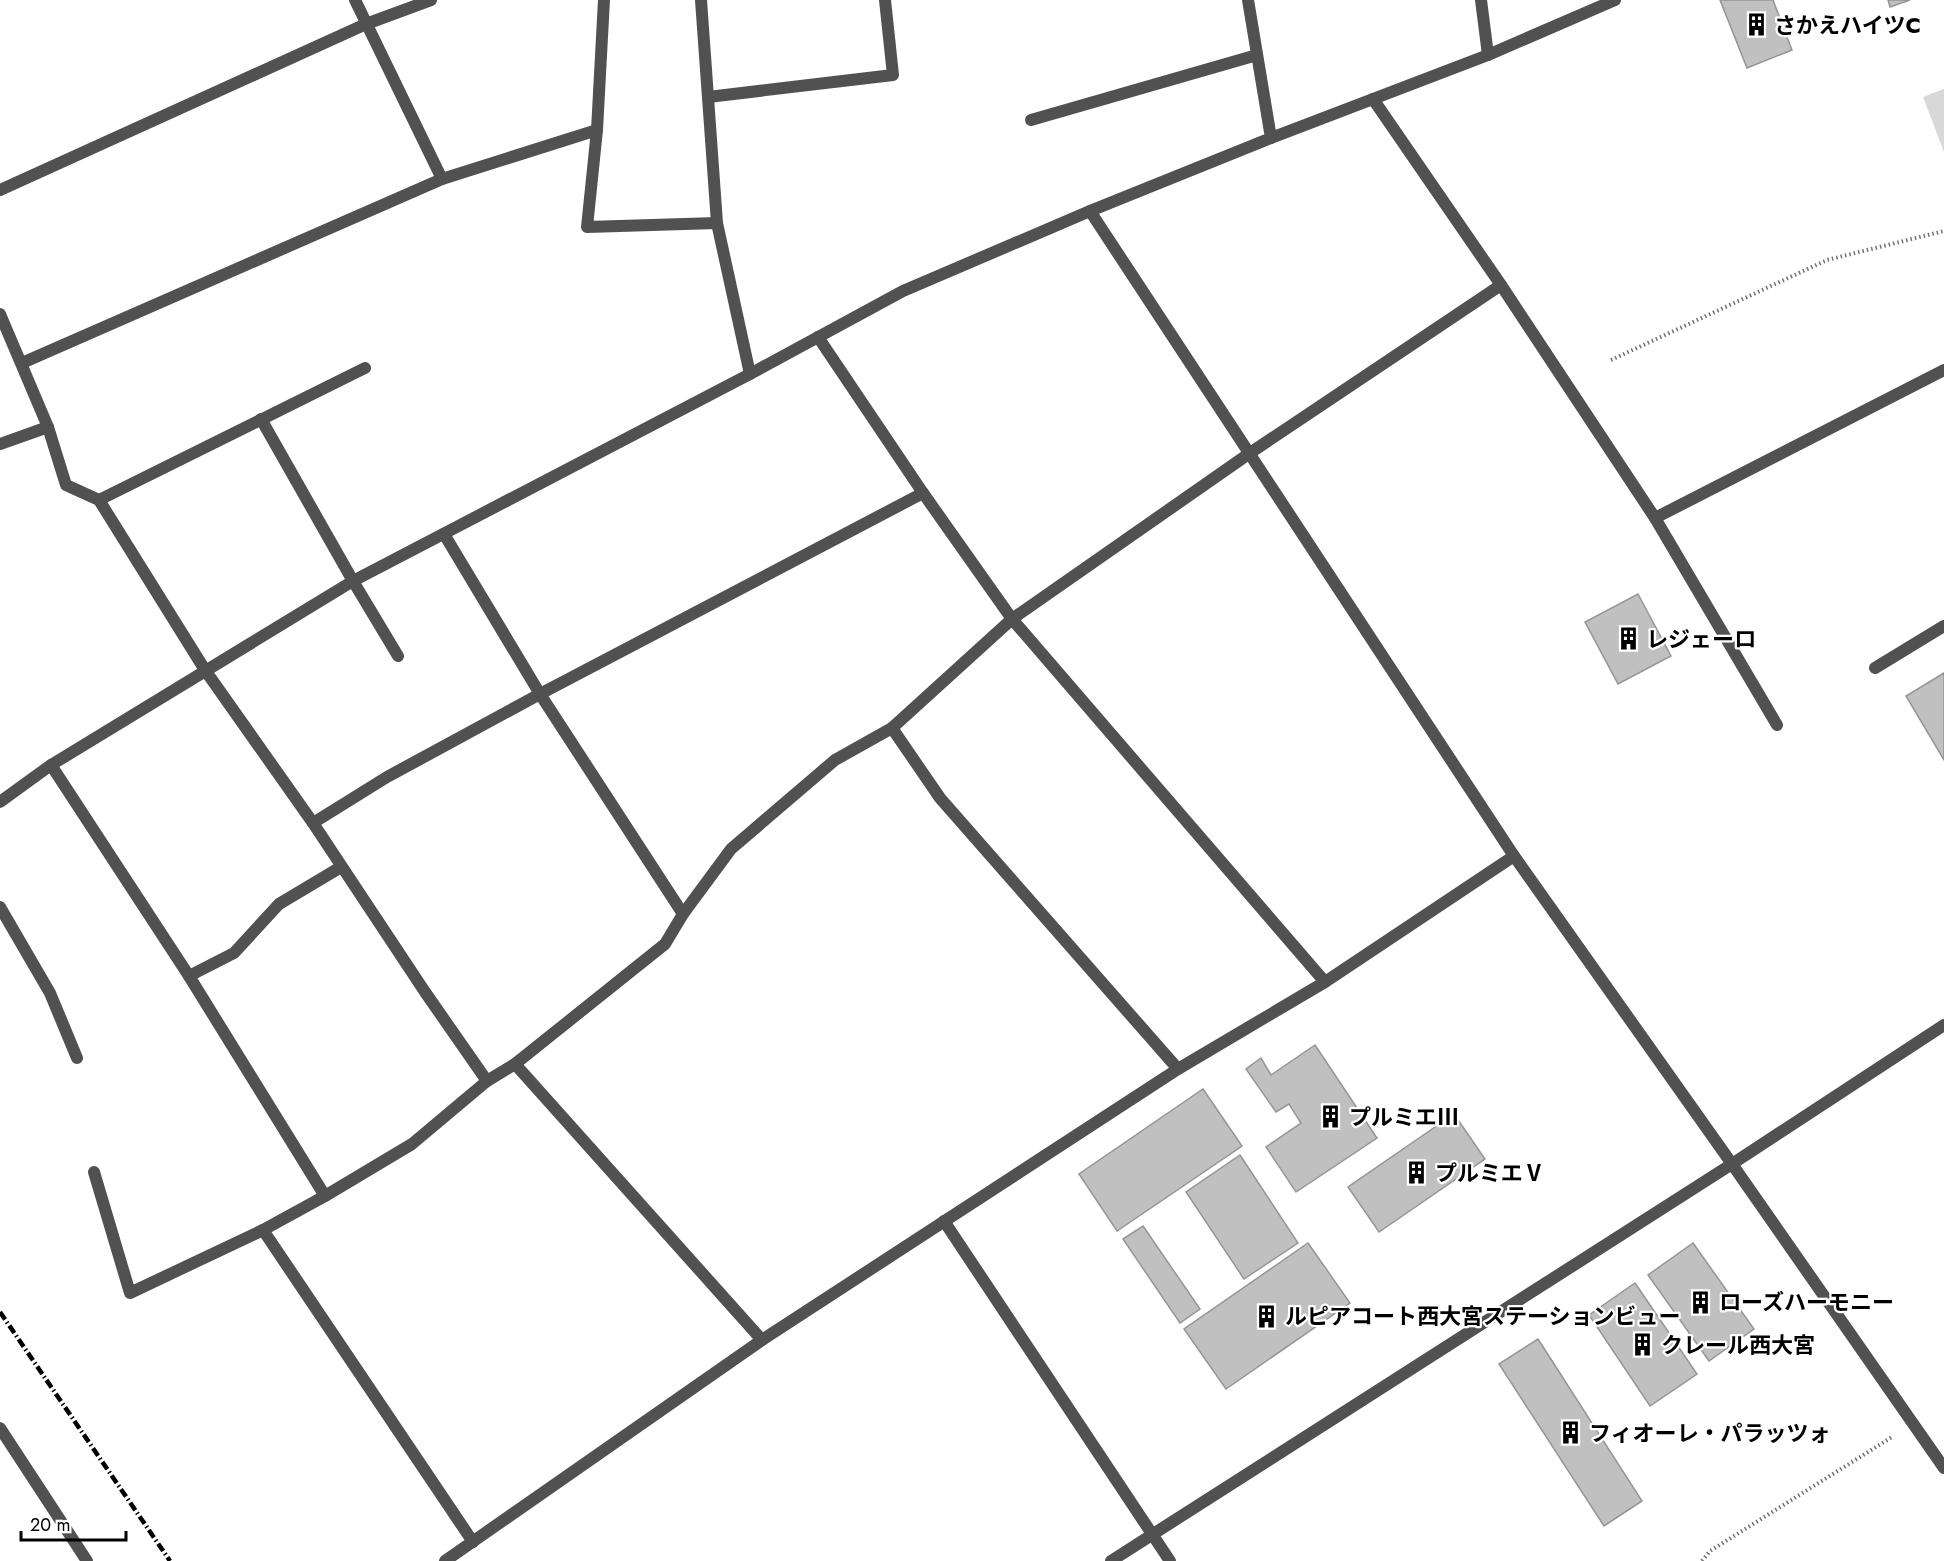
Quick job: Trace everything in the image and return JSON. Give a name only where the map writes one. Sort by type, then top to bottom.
[{"type":"street","points":[[355,0],[442,179]]},
{"type":"street","points":[[0,190],[366,24],[431,0]]},
{"type":"street","points":[[604,0],[597,130],[587,227],[717,223]]},
{"type":"street","points":[[701,0],[717,223],[750,374]]},
{"type":"street","points":[[708,98],[893,75],[885,0]]},
{"type":"street","points":[[1248,0],[1271,138]]},
{"type":"street","points":[[1481,0],[1488,55]]},
{"type":"street","points":[[0,802],[51,765],[353,581],[750,374],[903,291],[1090,211],[1271,138],[1488,55],[1616,0]]},
{"type":"street","points":[[1031,120],[1257,55]]},
{"type":"street","points":[[1373,99],[1501,285],[1654,518],[1777,725]]},
{"type":"street","points":[[22,363],[442,179],[597,130]]},
{"type":"street","points":[[1090,211],[1514,856],[1944,1468]]},
{"type":"street","points":[[94,1172],[130,1293],[263,1230],[412,1144],[487,1081],[515,1064],[665,944],[683,914],[731,849],[835,760],[892,728],[1012,619],[1250,453],[1501,285]]},
{"type":"street","points":[[0,314],[4,332],[22,363],[48,427],[66,486],[99,500],[205,670],[313,823],[487,1081]]},
{"type":"street","points":[[818,337],[923,493],[1012,619],[1325,982]]},
{"type":"street","points":[[99,500],[365,368]]},
{"type":"street","points":[[1654,518],[1944,370]]},
{"type":"street","points":[[261,419],[398,656]]},
{"type":"street","points":[[0,444],[48,427]]},
{"type":"street","points":[[313,823],[387,777],[540,694],[923,493]]},
{"type":"street","points":[[444,534],[540,694],[683,914]]},
{"type":"street","points":[[1875,668],[1944,626]]},
{"type":"street","points":[[892,728],[940,798],[1178,1069]]},
{"type":"street","points":[[51,765],[189,976],[325,1196]]},
{"type":"street","points":[[444,1561],[762,1340],[1178,1069],[1325,982],[1514,856]]},
{"type":"street","points":[[189,976],[234,952],[279,904],[341,867]]},
{"type":"street","points":[[0,907],[50,993],[77,1058]]},
{"type":"street","points":[[1111,1561],[1732,1164],[1944,1025]]},
{"type":"street","points":[[515,1064],[762,1340]]},
{"type":"street","points":[[944,1221],[1170,1561]]},
{"type":"street","points":[[263,1230],[473,1542]]},
{"type":"street","points":[[0,1428],[87,1561]]},
{"type":"path","points":[[1611,360],[1827,260],[1944,231]]},
{"type":"path","points":[[1702,1561],[1710,1551],[1913,1424]]},
{"type":"shaded area","points":[[1944,89],[1944,152],[1923,97]]},
{"type":"building","name":"さかえハイツC","points":[[1720,0],[1773,0],[1792,50],[1747,68]]},
{"type":"building","points":[[1888,0],[1910,0],[1890,7]]},
{"type":"building","name":"レジェーロ","points":[[1638,594],[1671,656],[1618,684],[1585,622]]},
{"type":"building","points":[[1944,673],[1944,760],[1906,696]]},
{"type":"building","name":"プルミエⅢ","points":[[1315,1045],[1377,1138],[1296,1192],[1266,1147],[1301,1123],[1289,1104],[1276,1112],[1246,1069],[1261,1058],[1271,1075]]},
{"type":"building","points":[[1203,1089],[1242,1146],[1117,1231],[1079,1174]]},
{"type":"building","name":"プルミエⅤ","points":[[1454,1114],[1485,1159],[1379,1232],[1348,1187]]},
{"type":"building","points":[[1240,1155],[1298,1243],[1244,1279],[1186,1192]]},
{"type":"building","points":[[1143,1226],[1200,1309],[1180,1323],[1123,1239]]},
{"type":"building","name":"ルピアコート西大宮ステーションビュー","points":[[1308,1243],[1350,1303],[1226,1389],[1184,1329]]},
{"type":"building","name":"ローズハーモニー","points":[[1693,1243],[1754,1329],[1709,1361],[1648,1275]]},
{"type":"building","name":"クレール西大宮","points":[[1635,1283],[1697,1374],[1650,1406],[1589,1315]]},
{"type":"building","name":"フィオーレ・パラッツォ","points":[[1538,1339],[1642,1501],[1604,1526],[1499,1364]]},
{"type":"railway","points":[[0,1312],[170,1561]]},
{"type":"place","name":"さかえハイツC","points":[[1756,25]]},
{"type":"place","name":"レジェーロ","points":[[1628,639]]},
{"type":"place","name":"プルミエⅢ","points":[[1331,1117]]},
{"type":"place","name":"プルミエⅤ","points":[[1417,1173]]},
{"type":"place","name":"ローズハーモニー","points":[[1701,1302]]},
{"type":"place","name":"ルピアコート西大宮ステーションビュー","points":[[1267,1316]]},
{"type":"place","name":"クレール西大宮","points":[[1643,1345]]},
{"type":"place","name":"フィオーレ・パラッツォ","points":[[1571,1433]]}]
